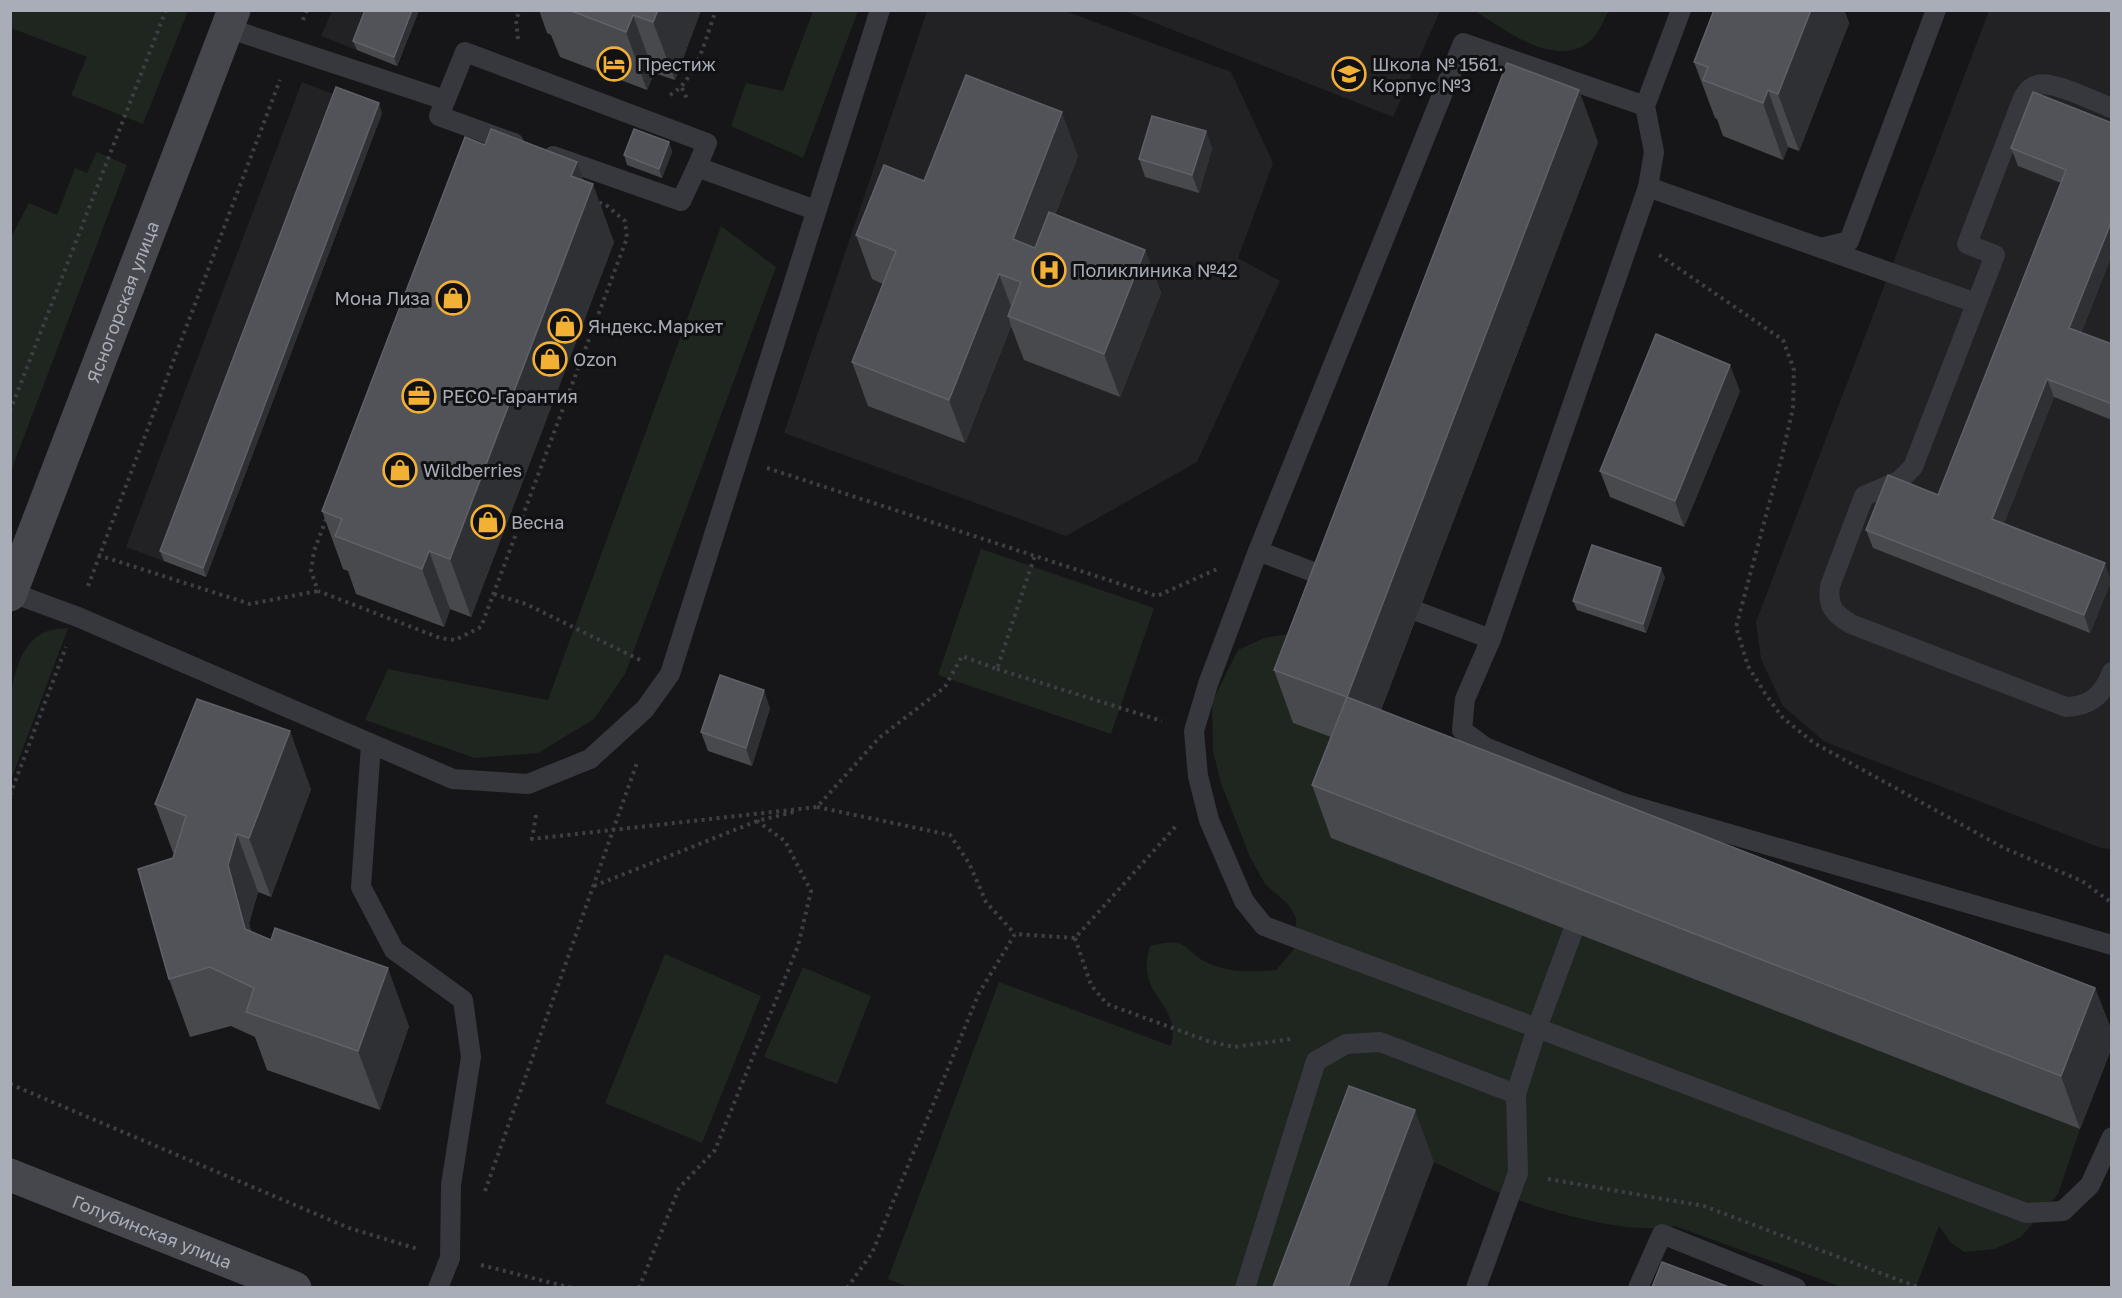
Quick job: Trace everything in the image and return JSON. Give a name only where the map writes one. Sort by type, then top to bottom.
[{"type":"main road","name":"Ясногорская улица","points":[[11,593],[230,19]]},
{"type":"main road","name":"Голубинская улица","points":[[10,1174],[295,1287]]},
{"type":"lane","points":[[11,593],[78,617],[453,779],[528,784],[590,759],[645,709],[670,674],[880,10]]},
{"type":"lane","points":[[1681,10],[1645,106],[1654,152],[1648,187],[1491,639],[1465,699],[1462,730],[1485,747],[1623,803],[2112,945]]},
{"type":"lane","points":[[1821,248],[1849,241],[1936,10]]},
{"type":"lane","points":[[230,19],[291,50],[445,100]]},
{"type":"lane","points":[[1645,106],[1463,43],[1258,551],[1208,684],[1194,731],[1198,776],[1209,820],[1244,901],[1264,926],[2026,1213],[2063,1211],[2090,1185],[2112,1137]]},
{"type":"lane","points":[[465,52],[707,143],[681,201],[439,116],[445,100],[465,52]]},
{"type":"lane","points":[[2112,108],[2050,85],[2038,84],[2029,89],[1967,244],[1995,255],[1913,467],[1899,481],[1864,496],[1830,586],[1828,600],[1836,615],[1851,624],[2066,707],[2083,706],[2094,701],[2107,684],[2112,672]]},
{"type":"lane","points":[[697,167],[815,210]]},
{"type":"lane","points":[[1648,187],[1976,303]]},
{"type":"lane","points":[[1258,551],[1346,584]]},
{"type":"lane","points":[[1419,612],[1491,639]]},
{"type":"lane","points":[[371,745],[361,887],[394,950],[463,1000],[471,1057],[451,1185],[450,1258],[438,1287]]},
{"type":"lane","points":[[1608,843],[1623,803]]},
{"type":"lane","points":[[1476,1287],[1518,1173],[1516,1094],[1573,931]]},
{"type":"lane","points":[[1245,1287],[1316,1061],[1346,1044],[1380,1042],[1516,1094]]},
{"type":"lane","points":[[1638,1287],[1662,1234],[1796,1287]]},
{"type":"path","points":[[10,411],[166,10]]},
{"type":"path","points":[[10,795],[78,617],[98,555],[307,10]]},
{"type":"path","points":[[520,10],[516,20],[518,41],[522,47]]},
{"type":"path","points":[[665,98],[682,88],[691,75],[716,10]]},
{"type":"path","points":[[98,555],[249,604],[318,591],[440,638],[455,640],[482,627],[627,238],[625,221],[606,205],[464,157],[314,551],[311,571],[318,591]]},
{"type":"path","points":[[738,459],[1157,596],[1258,551]]},
{"type":"path","points":[[997,669],[1035,555]]},
{"type":"path","points":[[494,594],[526,604],[670,674]]},
{"type":"path","points":[[594,887],[757,821],[817,807],[879,738],[945,687],[962,656],[1194,731]]},
{"type":"path","points":[[480,1201],[490,1182],[638,761],[645,709]]},
{"type":"path","points":[[541,779],[532,839],[817,807],[950,835],[969,863],[986,903],[1016,934],[1075,939]]},
{"type":"path","points":[[1075,939],[1167,833],[1187,816],[1209,820]]},
{"type":"path","points":[[639,1287],[679,1188],[716,1150],[798,946],[811,891],[785,841],[757,821]]},
{"type":"path","points":[[847,1287],[872,1253],[979,993],[1016,934]]},
{"type":"path","points":[[1075,939],[1091,985],[1107,1004],[1208,1041],[1234,1047],[1254,1047],[1297,1038],[1346,1044]]},
{"type":"path","points":[[10,1084],[349,1228],[450,1258],[572,1287]]},
{"type":"shaded area","name":"Школа № 1561. Корпус №3","points":[[1440,10],[1393,117],[1125,11]]},
{"type":"shaded area","points":[[10,11],[188,11],[143,124],[71,95],[87,57],[11,28]]},
{"type":"shaded area","points":[[332,11],[419,11],[397,66],[321,36]]},
{"type":"shaded area","points":[[813,11],[858,11],[803,158],[731,126],[746,83],[783,91]]},
{"type":"shaded area","name":"Поликлиника №42","points":[[927,11],[1065,11],[1231,72],[1273,163],[1238,258],[1280,281],[1197,462],[1066,536],[784,433]]},
{"type":"shaded area","points":[[1475,11],[1609,11],[1598,32],[1589,42],[1575,49],[1560,51],[1545,49],[1515,36]]},
{"type":"shaded area","points":[[1989,11],[2111,11],[2111,849],[2101,848],[1825,742],[1783,706],[1761,659],[1756,622]]},
{"type":"shaded area","points":[[302,82],[382,113],[206,577],[126,547]]},
{"type":"shaded area","points":[[97,152],[127,165],[11,471],[11,237],[29,203],[57,215],[75,168],[87,173]]},
{"type":"shaded area","points":[[721,226],[776,267],[625,674],[594,719],[538,753],[475,758],[365,720],[388,669],[548,700]]},
{"type":"shaded area","points":[[981,549],[1154,608],[1111,734],[938,675]]},
{"type":"shaded area","points":[[68,628],[11,780],[9,721],[14,677],[21,658],[31,643],[45,632]]},
{"type":"shaded area","points":[[1290,634],[1366,749],[1332,838],[2080,1129],[2058,1194],[2021,1237],[1995,1249],[1964,1252],[1951,1243],[1939,1226],[1916,1287],[1842,1287],[1675,1226],[1634,1228],[1611,1225],[1539,1207],[1369,1138],[1312,1287],[911,1288],[888,1279],[999,982],[1171,1046],[1173,1031],[1170,1018],[1148,977],[1147,963],[1150,946],[1173,942],[1185,946],[1210,964],[1226,969],[1251,971],[1276,970],[1295,948],[1296,918],[1288,904],[1265,884],[1250,857],[1221,783],[1213,751],[1212,702],[1238,650],[1264,638]]},
{"type":"shaded area","points":[[665,954],[761,996],[702,1143],[605,1103]]},
{"type":"shaded area","points":[[803,967],[871,996],[837,1084],[764,1057]]},
{"type":"building","points":[[365,10],[412,10],[394,57],[353,41]]},
{"type":"building","points":[[569,10],[658,10],[653,22],[633,15],[626,32]]},
{"type":"building","points":[[1714,10],[1811,10],[1778,94],[1768,90],[1763,103],[1703,80],[1708,67],[1694,62]]},
{"type":"building","points":[[1507,63],[1579,90],[1347,697],[1274,670]]},
{"type":"building","points":[[966,75],[1062,112],[1013,239],[1035,248],[1049,212],[1145,250],[1104,354],[1008,316],[1021,282],[999,274],[949,400],[852,362],[896,251],[856,235],[884,165],[924,181]]},
{"type":"building","points":[[336,87],[379,103],[203,568],[160,551]]},
{"type":"building","points":[[2033,92],[2112,123],[2112,220],[2069,328],[2112,344],[2112,404],[2047,379],[1992,519],[2105,563],[2084,615],[1866,530],[1888,475],[1938,495],[2066,170],[2011,148]]},
{"type":"building","points":[[1152,116],[1206,131],[1192,175],[1139,159]]},
{"type":"building","points":[[491,129],[577,162],[571,176],[593,184],[450,559],[429,551],[422,569],[335,536],[342,519],[322,511],[465,137],[485,145]]},
{"type":"building","points":[[634,129],[669,142],[659,169],[624,155]]},
{"type":"building","points":[[1656,334],[1730,365],[1675,501],[1600,471]]},
{"type":"building","points":[[1592,545],[1661,568],[1643,624],[1573,601]]},
{"type":"building","points":[[720,675],[764,690],[746,748],[701,732]]},
{"type":"building","points":[[1347,697],[2095,988],[2061,1076],[1312,785]]},
{"type":"building","points":[[197,699],[290,731],[249,838],[237,834],[228,865],[245,929],[271,940],[275,928],[388,968],[358,1051],[246,1012],[254,988],[210,967],[169,979],[138,869],[173,858],[186,816],[155,804]]},
{"type":"building","points":[[1349,1086],[1415,1110],[1348,1287],[1273,1287]]},
{"type":"building","points":[[1662,1262],[1729,1287],[1652,1287]]},
{"type":"place","name":"Престиж","points":[[614,64]]},
{"type":"place","name":"Школа № 1561. Корпус №3","points":[[1349,74]]},
{"type":"place","name":"Поликлиника №42","points":[[1049,270]]},
{"type":"place","name":"Мона Лиза","points":[[453,298]]},
{"type":"place","name":"Яндекс.Маркет","points":[[565,326]]},
{"type":"place","name":"Ozon","points":[[550,359]]},
{"type":"place","name":"РЕСО-Гарантия","points":[[419,396]]},
{"type":"place","name":"Wildberries","points":[[400,470]]},
{"type":"place","name":"Весна","points":[[488,522]]}]
